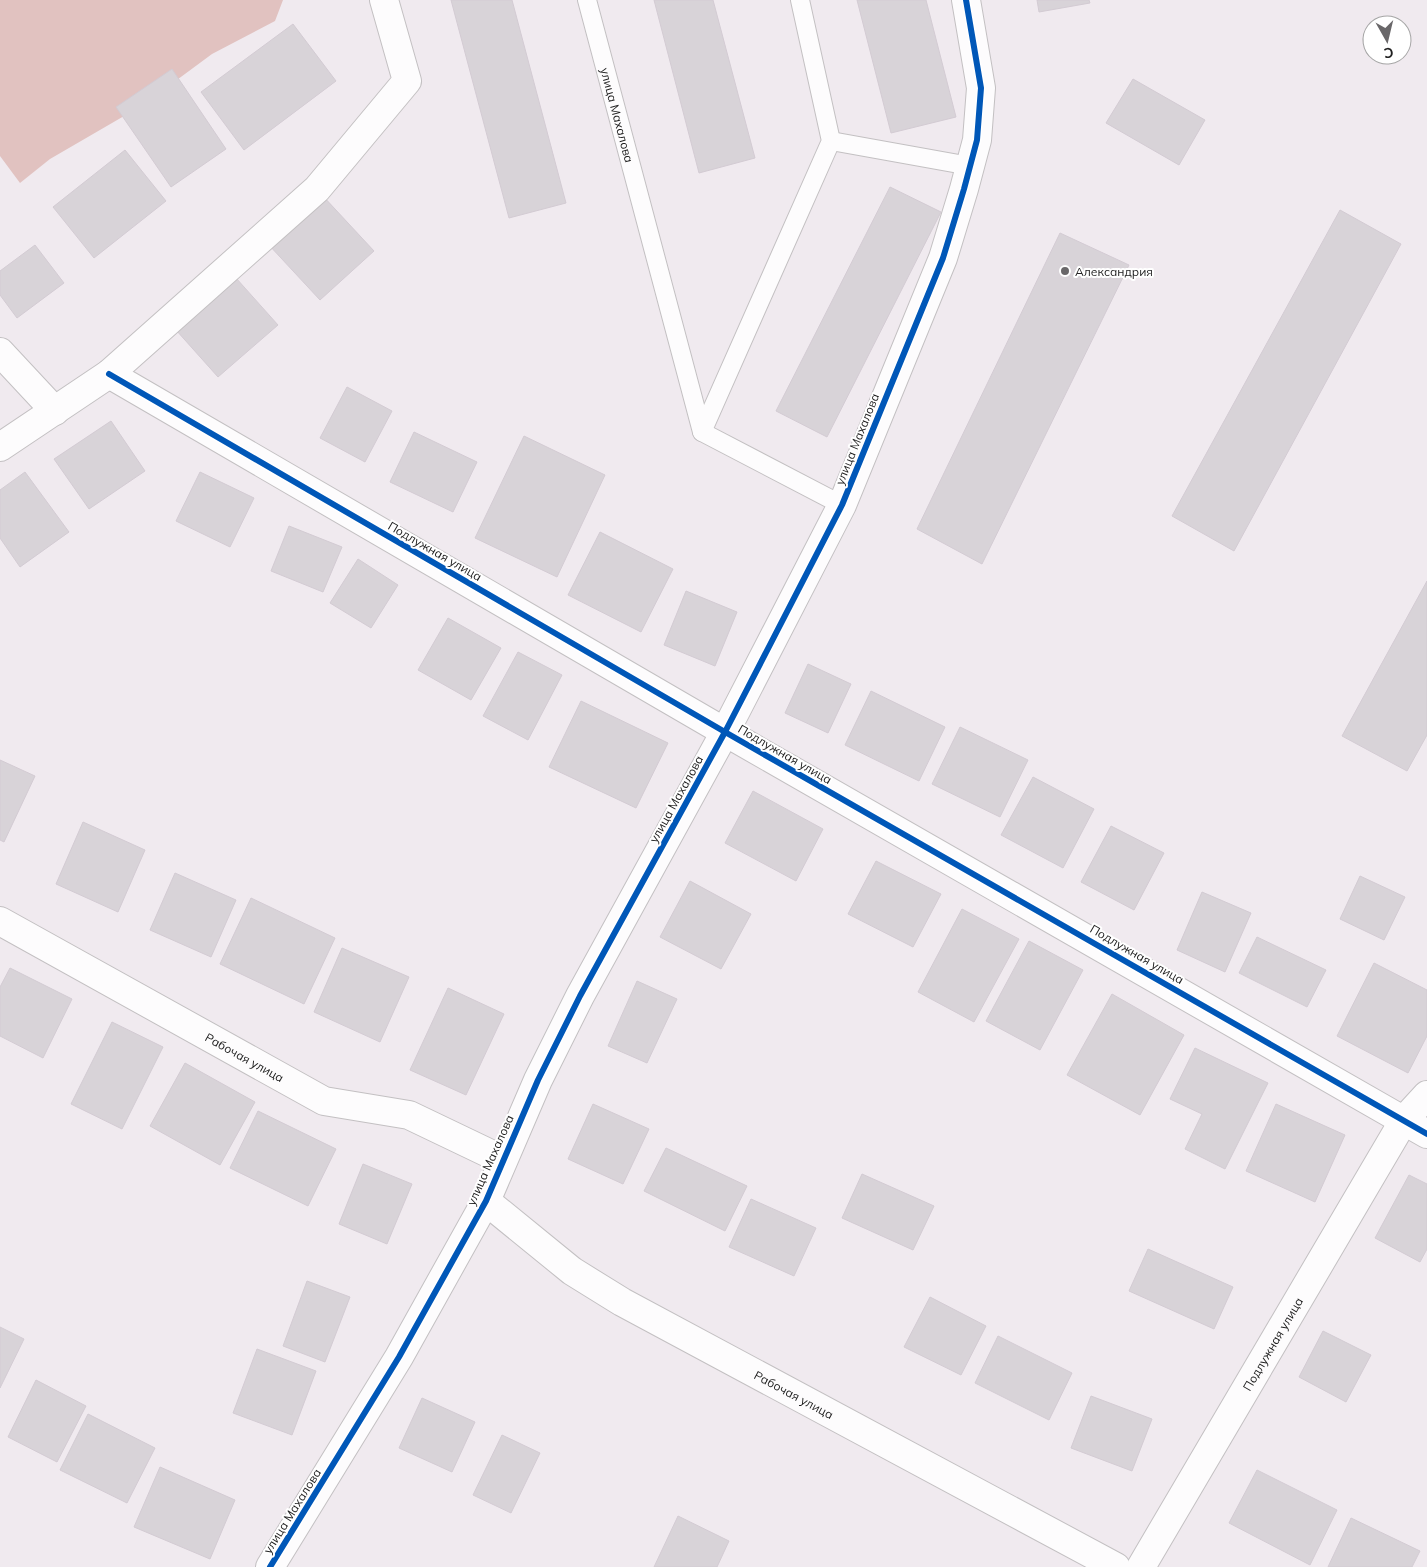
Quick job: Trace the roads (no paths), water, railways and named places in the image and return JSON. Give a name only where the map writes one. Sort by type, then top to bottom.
[{"type":"street","points":[[0,447],[109,374],[317,189],[407,80],[384,0]]},
{"type":"street","name":"улица Махалова","points":[[270,1567],[399,1357],[486,1201],[538,1080],[580,996],[725,732],[842,505],[943,258],[977,140],[981,88],[966,0]]},
{"type":"street","points":[[0,352],[55,411]]},
{"type":"street","name":"Подлужная улица","points":[[109,374],[725,732],[1416,1127]]},
{"type":"street","name":"Рабочая улица","points":[[0,921],[324,1101],[409,1115],[503,1160]]},
{"type":"street","name":"Подлужная улица","points":[[1141,1567],[1416,1127],[1427,1095]]},
{"type":"street","name":"Рабочая улица","points":[[486,1201],[572,1271],[622,1302],[1116,1567]]},
{"type":"lane","name":"улица Махалова","points":[[587,0],[702,432],[842,505]]},
{"type":"lane","points":[[702,432],[831,141],[800,0]]},
{"type":"lane","points":[[831,141],[970,166]]},
{"type":"place","name":"Александрия","points":[[1065,271]]}]
